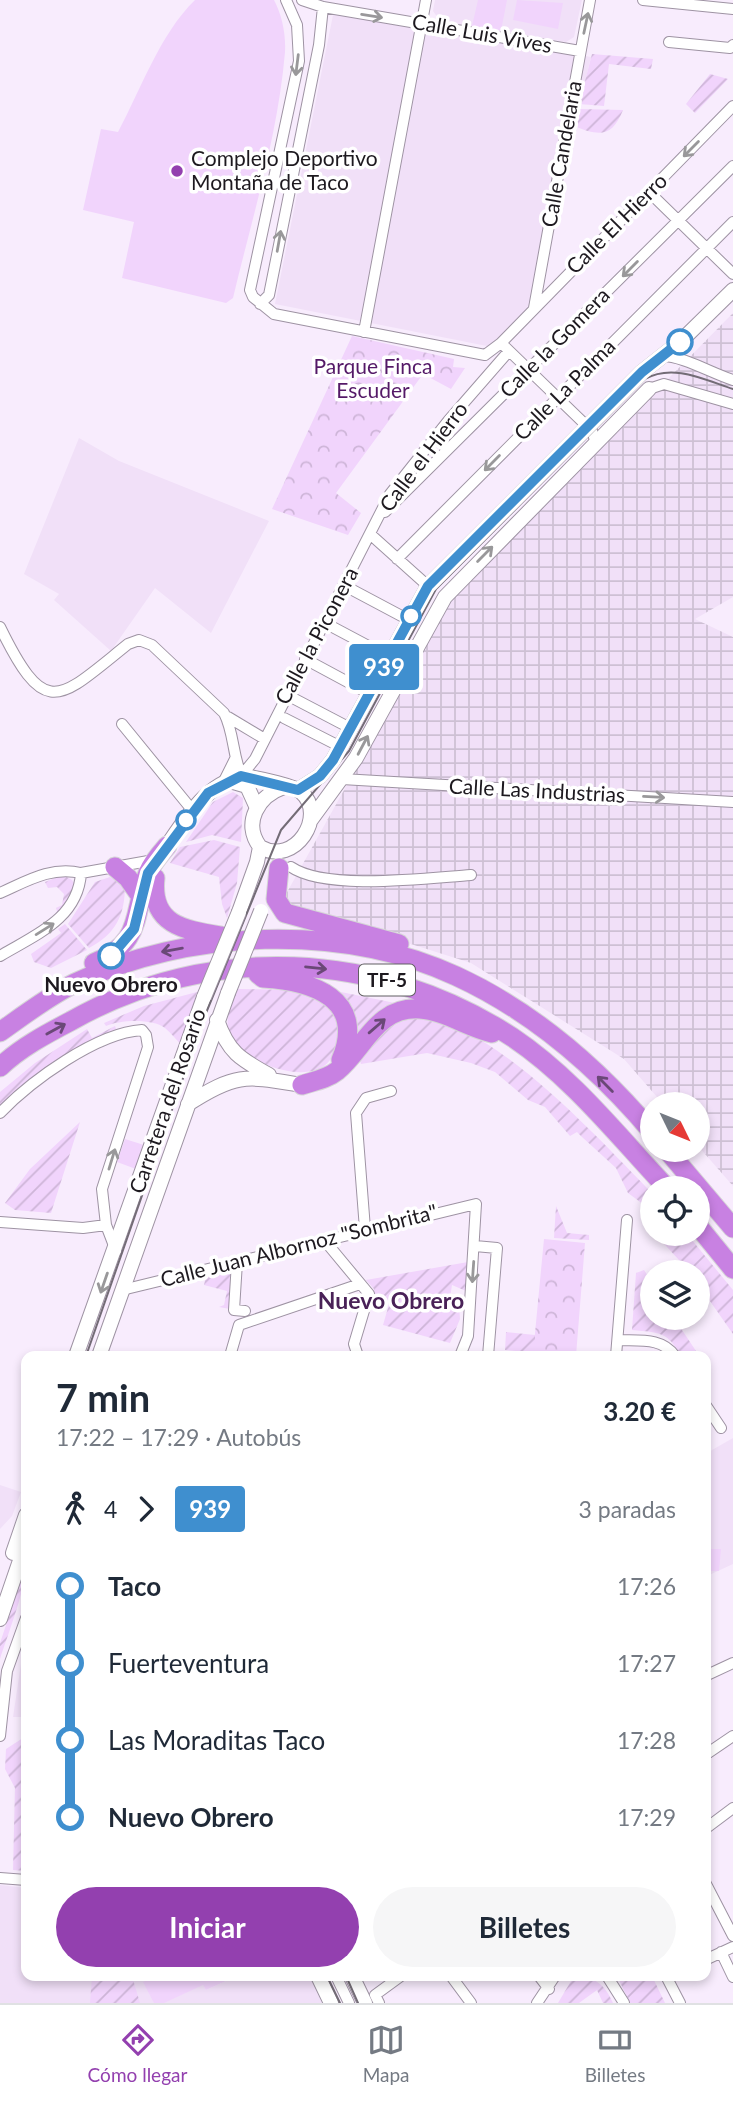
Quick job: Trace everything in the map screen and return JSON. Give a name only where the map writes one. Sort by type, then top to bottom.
[{"type":"highway","points":[[0,1016],[37,991],[111,956],[133,931],[148,873],[160,852]]},
{"type":"highway","points":[[160,852],[153,895],[166,917],[184,929],[239,940]]},
{"type":"highway","points":[[115,867],[128,878],[142,898]]},
{"type":"highway","points":[[285,868],[276,899],[285,913],[399,944],[431,956],[454,975]]},
{"type":"highway","name":"TF-5","points":[[0,1032],[74,984],[156,953],[239,940],[276,939],[357,947],[454,975],[500,999],[561,1042],[640,1120]]},
{"type":"highway","name":"TF-5","points":[[0,1067],[43,1036],[127,992],[188,975],[287,965],[359,972],[421,990],[468,1011],[513,1038],[575,1088],[656,1176]]},
{"type":"highway","points":[[248,967],[263,978],[314,985],[340,1005],[348,1031],[337,1071]]},
{"type":"highway","points":[[302,1085],[324,1079],[337,1071],[379,1022],[394,1013],[416,1009],[433,1011],[472,1028],[513,1038]]},
{"type":"highway","points":[[678,1162],[731,1223]]},
{"type":"highway","points":[[710,1241],[733,1269]]},
{"type":"main road","points":[[649,389],[445,597],[342,779],[310,821],[299,842],[275,854],[260,847],[252,829],[257,808],[268,795],[291,789],[320,776],[352,729],[428,586],[587,426],[733,290]]},
{"type":"main road","points":[[160,852],[208,793],[238,781],[291,789],[309,804],[310,821]]},
{"type":"main road","points":[[238,781],[257,808]]},
{"type":"main road","name":"Carretera del Rosario","points":[[78,1351],[116,1251],[204,997],[239,912],[260,847]]},
{"type":"main road","name":"Carretera del Rosario","points":[[101,1351],[217,1020],[261,911],[285,868],[287,850]]},
{"type":"main road","points":[[217,1020],[225,1044],[243,1060],[276,1079]]},
{"type":"main road","points":[[188,1104],[236,1078],[253,1076],[302,1085]]},
{"type":"main road","points":[[0,1589],[21,1529]]},
{"type":"main road","points":[[0,1619],[21,1558]]},
{"type":"main road","points":[[320,1981],[331,2003]]},
{"type":"main road","points":[[356,1981],[373,2000]]},
{"type":"street","points":[[286,0],[297,24],[299,61],[250,290],[260,304],[274,314],[485,355],[505,347],[587,426],[596,443]]},
{"type":"street","name":"Calle Luis Vives","points":[[302,0],[323,8],[580,51]]},
{"type":"street","points":[[364,332],[426,0]]},
{"type":"street","name":"Calle Candelaria","points":[[534,307],[590,0]]},
{"type":"street","points":[[643,0],[733,9]]},
{"type":"street","points":[[260,304],[269,295],[319,45],[323,8]]},
{"type":"street","points":[[670,42],[730,48],[733,45]]},
{"type":"street","name":"Calle El Hierro","points":[[505,347],[534,307],[733,106]]},
{"type":"street","name":"Calle la Gomera","points":[[377,520],[733,166]]},
{"type":"street","points":[[649,192],[733,274]]},
{"type":"street","name":"Calle La Palma","points":[[397,559],[733,222]]},
{"type":"street","name":"Calle el Hierro","points":[[370,534],[390,494],[486,377],[505,347]]},
{"type":"street","points":[[485,355],[486,377]]},
{"type":"street","points":[[662,356],[676,356],[701,370],[733,380]]},
{"type":"street","points":[[649,389],[664,384],[733,404]]},
{"type":"street","points":[[421,455],[421,461],[429,468]]},
{"type":"street","points":[[370,534],[428,586]]},
{"type":"street","name":"Calle la Piconera","points":[[238,781],[255,759],[263,738],[370,534]]},
{"type":"street","points":[[345,586],[409,620]]},
{"type":"street","points":[[325,623],[390,657]]},
{"type":"street","points":[[0,627],[19,667],[36,687],[56,693],[73,687],[128,644],[139,640],[152,645],[224,713],[263,738]]},
{"type":"street","points":[[305,659],[370,694]]},
{"type":"street","points":[[286,695],[352,729]]},
{"type":"street","points":[[224,713],[230,725],[238,781]]},
{"type":"street","points":[[284,718],[341,747]]},
{"type":"street","points":[[122,724],[193,811]]},
{"type":"street","points":[[235,759],[238,781]]},
{"type":"street","name":"Calle Las Industrias","points":[[342,779],[733,802]]},
{"type":"street","points":[[0,893],[50,871],[81,873],[115,867],[160,852]]},
{"type":"street","points":[[285,868],[314,878],[396,880],[471,875]]},
{"type":"street","points":[[0,956],[61,918],[80,891],[81,873]]},
{"type":"street","points":[[0,1114],[30,1086],[90,1047],[132,1031],[142,1030],[146,1035],[148,1047],[102,1189],[106,1225],[116,1251]]},
{"type":"street","points":[[365,1229],[356,1113],[359,1104],[366,1098],[391,1091]]},
{"type":"street","name":"Calle Juan Albornoz \"Sombrita\"","points":[[122,1290],[476,1204],[475,1246]]},
{"type":"street","points":[[617,1351],[627,1220]]},
{"type":"street","points":[[0,1222],[83,1228],[106,1225]]},
{"type":"street","points":[[324,1241],[369,1294],[355,1344],[357,1351]]},
{"type":"street","points":[[462,1351],[468,1336],[475,1246],[496,1248],[488,1351]]},
{"type":"street","points":[[237,1262],[234,1310],[245,1311]]},
{"type":"street","points":[[231,1351],[239,1325],[360,1283]]},
{"type":"street","points":[[618,1340],[656,1341],[671,1351]]},
{"type":"street","points":[[711,1413],[721,1427]]},
{"type":"street","points":[[0,1736],[7,1671],[21,1632]]},
{"type":"street","points":[[711,1673],[733,1663]]},
{"type":"street","points":[[711,1751],[733,1736]]},
{"type":"street","points":[[711,1824],[733,1808]]},
{"type":"street","points":[[0,1878],[21,1880]]},
{"type":"street","points":[[711,1894],[733,1936]]},
{"type":"street","points":[[711,1957],[733,1947]]},
{"type":"street","points":[[722,1952],[733,1977]]},
{"type":"street","points":[[338,1981],[349,2003]]},
{"type":"street","points":[[373,2000],[395,1981]]},
{"type":"street","points":[[455,1981],[471,2003]]},
{"type":"street","points":[[543,1981],[549,1989]]},
{"type":"street","points":[[537,2003],[553,1981]]},
{"type":"street","points":[[610,1981],[624,2003]]},
{"type":"street","points":[[670,1981],[680,2003]]},
{"type":"shaded area","points":[[435,0],[582,0],[574,37],[566,42],[440,21],[433,11]]},
{"type":"shaded area","points":[[334,10],[591,57],[530,305],[497,348],[275,304]]},
{"type":"shaded area","points":[[733,313],[733,597],[695,619],[733,637],[733,1186],[710,1160],[710,1092],[653,1092],[624,1059],[471,963],[281,903],[450,600]]},
{"type":"shaded area","points":[[79,438],[119,461],[269,521],[211,633],[155,588],[111,651],[54,600],[59,594],[24,574]]},
{"type":"shaded area","points":[[733,1438],[733,1564],[711,1574],[711,1451]]},
{"type":"shaded area","points":[[0,1485],[21,1492],[12,1516],[0,1529]]},
{"type":"shaded area","points":[[21,1664],[21,1717],[13,1717]]},
{"type":"shaded area","points":[[0,1885],[21,1887],[21,1981],[202,1981],[206,1990],[226,1981],[311,1981],[322,2003],[0,2003]]},
{"type":"green space","name":"Complejo Deportivo Montaña de Taco","points":[[195,0],[274,0],[285,38],[277,114],[233,298],[226,303],[122,278],[134,222],[83,210],[101,129],[118,132],[161,45]]},
{"type":"green space","points":[[478,0],[507,0],[501,31],[472,26]]},
{"type":"green space","points":[[517,0],[563,3],[558,29],[513,20]]},
{"type":"green space","points":[[592,54],[653,59],[651,69],[609,64],[604,106],[579,104]]},
{"type":"green space","points":[[710,74],[728,79],[695,113],[686,104]]},
{"type":"green space","points":[[578,109],[623,110],[614,126],[598,133],[574,126]]},
{"type":"green space","name":"Parque Finca Escuder","points":[[352,336],[454,359],[453,367],[465,368],[451,389],[423,374],[336,493],[361,513],[348,535],[272,509]]},
{"type":"green space","points":[[233,792],[243,798],[241,842],[212,835],[186,842],[213,802]]},
{"type":"green space","points":[[214,840],[240,847],[237,883],[227,918],[222,904],[219,877],[170,863],[180,847]]},
{"type":"green space","points":[[63,875],[72,880],[77,888],[58,914],[56,908],[62,905],[64,894],[57,887],[48,888],[45,882]]},
{"type":"green space","points":[[110,877],[125,885],[121,914],[112,930],[89,948],[68,924],[95,882]]},
{"type":"green space","points":[[65,924],[87,950],[51,968],[34,962],[31,954],[61,933],[58,929]]},
{"type":"green space","points":[[238,989],[300,990],[333,1009],[342,1035],[330,1060],[323,1067],[312,1071],[286,1071],[246,1054],[230,1036],[227,1025]]},
{"type":"green space","points":[[336,991],[405,1005],[358,1039]]},
{"type":"green space","points":[[197,992],[181,1045],[165,1028],[152,1023],[127,1021],[106,1026],[104,1023],[144,1006]]},
{"type":"green space","points":[[410,1017],[441,1022],[473,1036],[507,1058],[541,1084],[640,1181],[640,1202],[628,1193],[616,1168],[577,1132],[570,1136],[545,1107],[528,1100],[495,1072],[471,1063],[427,1053],[361,1064],[360,1061],[386,1027]]},
{"type":"green space","points":[[115,1026],[116,1029],[127,1027],[92,1041],[0,1109],[0,1092],[35,1063],[87,1029],[92,1038]]},
{"type":"green space","points":[[80,1122],[51,1213],[15,1210],[5,1203],[30,1169]]},
{"type":"green space","points":[[125,1139],[144,1145],[136,1169],[117,1162]]},
{"type":"green space","points":[[556,1206],[567,1233],[589,1235],[589,1240],[554,1238]]},
{"type":"green space","points":[[544,1239],[585,1243],[576,1351],[533,1351]]},
{"type":"green space","points":[[666,1246],[697,1246],[708,1260],[679,1260]]},
{"type":"green space","points":[[468,1262],[466,1291],[452,1285],[450,1298],[459,1305],[460,1319],[450,1343],[383,1325],[390,1301],[373,1297],[374,1289],[366,1280]]},
{"type":"green space","points":[[710,1262],[733,1290],[733,1334],[710,1301]]},
{"type":"green space","points":[[232,1270],[230,1309],[219,1307],[224,1305],[227,1291],[204,1285],[206,1276]]},
{"type":"green space","points":[[640,1272],[640,1330],[682,1330],[696,1351],[677,1351],[662,1335],[632,1330],[636,1273]]},
{"type":"green space","points":[[506,1332],[535,1335],[535,1351],[505,1350]]},
{"type":"green space","points":[[711,1549],[721,1549],[719,1571],[711,1571]]},
{"type":"green space","points":[[21,1580],[20,1598],[0,1659],[0,1643]]},
{"type":"green space","points":[[21,1739],[21,1871],[13,1870],[15,1788],[5,1769],[6,1749]]},
{"type":"green space","points":[[92,1981],[133,1981],[140,2003],[90,2003]]},
{"type":"green space","points":[[226,1981],[206,1990],[203,1985],[164,2003],[154,2003],[143,1982]]},
{"type":"green space","points":[[571,1981],[595,1981],[606,1991],[613,2003],[603,2003],[597,1990],[579,2003],[558,2003]]},
{"type":"green space","points":[[619,1981],[654,1981],[665,2003],[630,2003]]},
{"type":"tram line","points":[[88,1351],[204,1018],[281,830],[349,751],[436,589],[645,379],[656,374],[678,373],[733,389]]},
{"type":"tram line","points":[[329,1981],[340,2003]]},
{"type":"tram line","points":[[348,1981],[358,2003]]},
{"type":"bus line","name":"939","points":[[111,956],[123,946],[134,929],[148,873],[208,793],[215,787],[241,776],[298,790],[320,776],[346,738],[428,586],[642,372],[680,342]]},
{"type":"place","name":"Complejo Deportivo Montaña de Taco","points":[[177,171]]},
{"type":"place","name":"Nuevo Obrero","points":[[111,956]]},
{"type":"district","name":"Nuevo Obrero","points":[[391,1301]]}]
